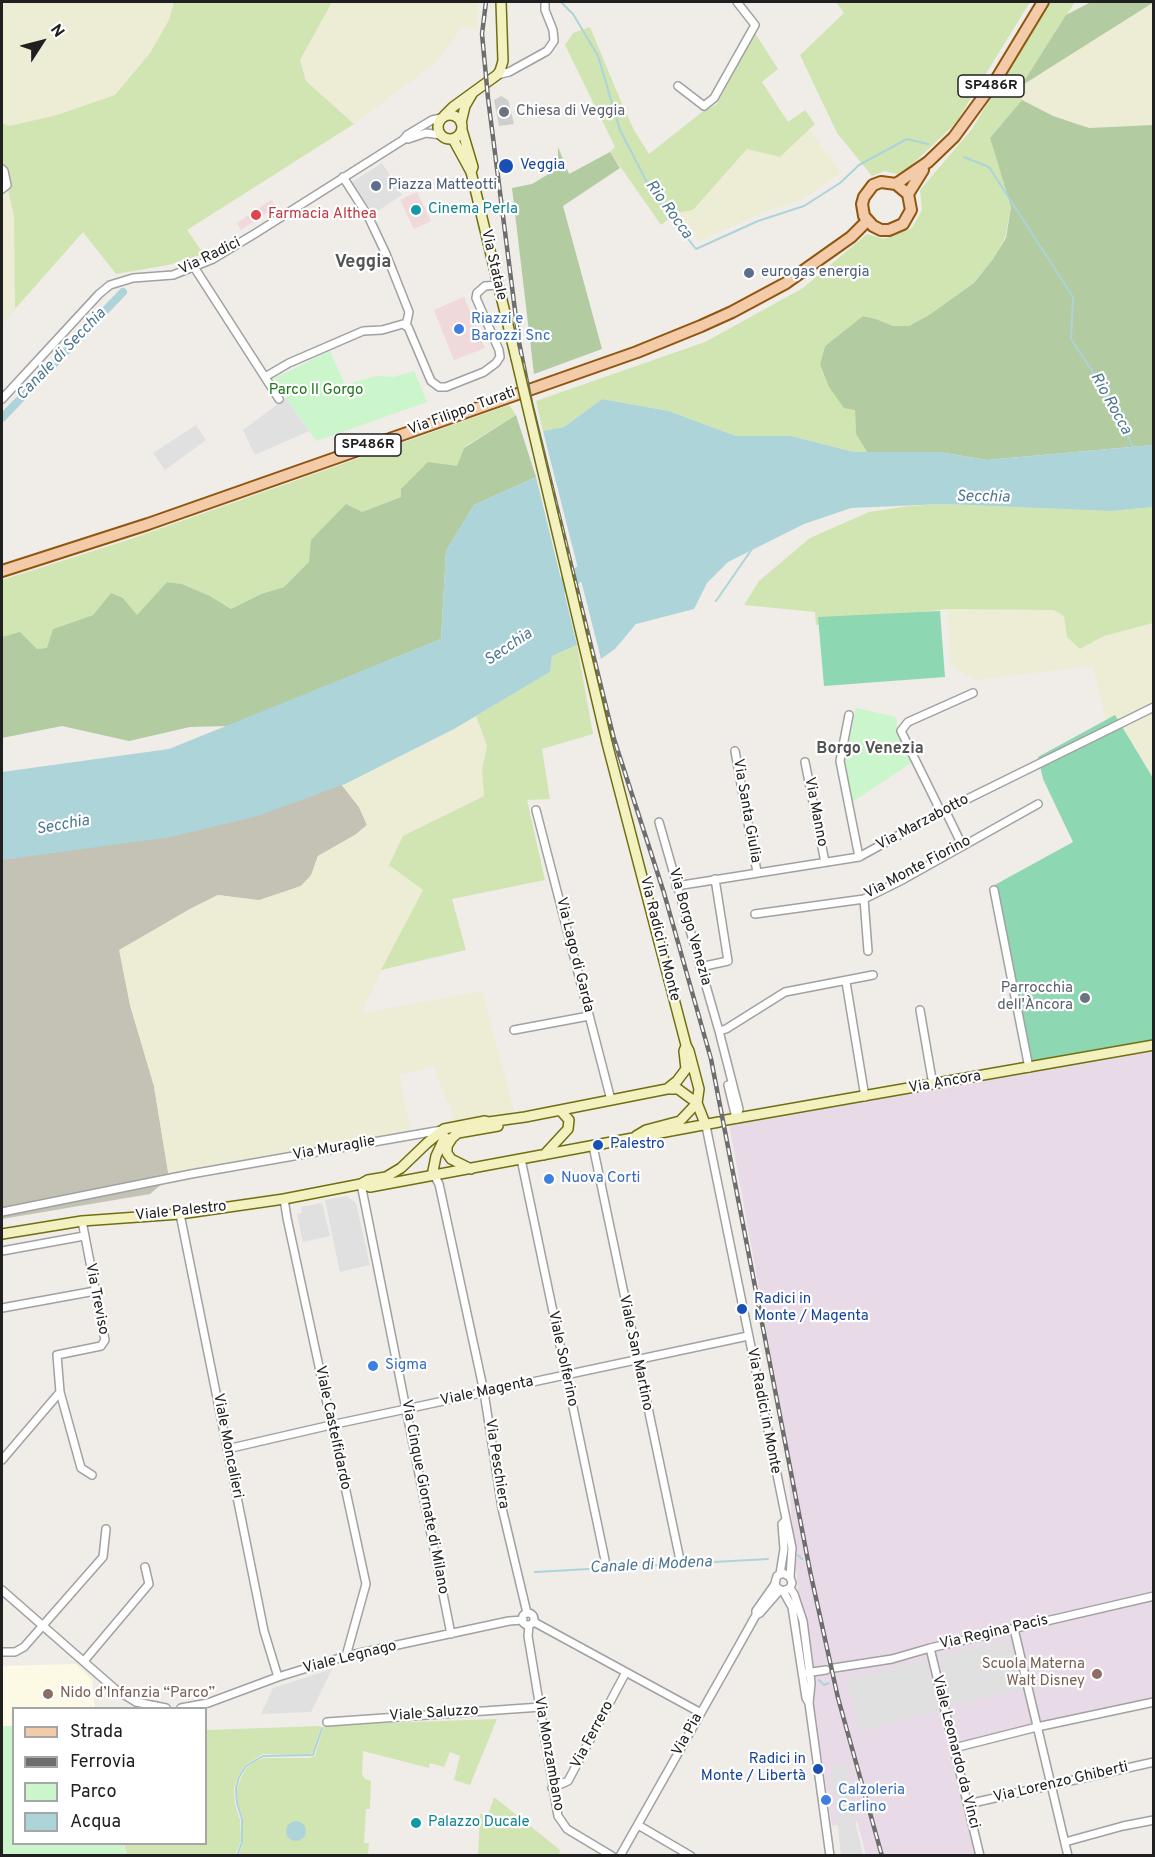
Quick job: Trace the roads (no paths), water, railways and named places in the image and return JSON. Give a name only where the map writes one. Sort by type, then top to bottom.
[{"type":"main road","points":[[474,90],[465,106],[458,135],[453,139],[446,139],[437,129],[442,117],[453,106],[474,90],[497,75],[503,61],[501,2]]},
{"type":"main road","name":"SP486R","points":[[928,162],[908,194],[911,202],[908,218],[897,228],[880,230],[867,221],[862,204],[868,190],[880,182],[896,184],[928,162],[954,137],[986,94],[1043,2]]},
{"type":"main road","points":[[442,117],[456,116],[461,126]]},
{"type":"main road","name":"Via Statale","points":[[461,126],[473,167],[471,172]]},
{"type":"main road","name":"Via Statale","points":[[453,139],[471,172],[516,358]]},
{"type":"main road","points":[[896,184],[908,194]]},
{"type":"main road","name":"Via Filippo Turati","points":[[2,571],[148,524],[637,352],[732,312],[786,283],[850,237],[867,221]]},
{"type":"main road","name":"Via Radici in Monte","points":[[516,358],[607,743],[699,1089],[697,1103],[706,1126]]},
{"type":"main road","points":[[667,1089],[686,1069],[684,1051],[686,1045]]},
{"type":"main road","name":"Via Ancora","points":[[706,1126],[727,1120],[1154,1045]]},
{"type":"main road","points":[[631,1139],[646,1130],[680,1121],[697,1103],[678,1089],[667,1089]]},
{"type":"main road","name":"Via Muraglie","points":[[444,1129],[485,1121],[525,1117],[667,1089]]},
{"type":"main road","points":[[544,1155],[568,1129],[569,1120],[560,1110]]},
{"type":"main road","points":[[471,1169],[451,1159],[447,1153],[447,1146],[452,1138],[459,1133],[519,1122],[525,1117]]},
{"type":"main road","points":[[434,1175],[436,1156],[446,1136],[456,1130],[489,1122]]},
{"type":"main road","name":"Viale Palestro","points":[[361,1184],[370,1187],[706,1126]]},
{"type":"main road","name":"Viale Palestro","points":[[2,1234],[82,1221],[180,1214],[284,1199],[361,1184],[368,1180],[386,1177],[401,1168],[444,1129]]},
{"type":"street","points":[[497,75],[509,72],[547,51],[554,40],[554,30],[545,10],[545,2]]},
{"type":"street","points":[[678,86],[704,106],[714,98],[754,25],[737,2]]},
{"type":"street","name":"Via Radici","points":[[2,399],[110,285],[133,278],[174,275],[194,267],[256,233],[403,140],[407,135],[432,120],[442,117]]},
{"type":"street","points":[[403,140],[426,133],[441,135]]},
{"type":"street","points":[[2,169],[7,185],[2,189]]},
{"type":"street","points":[[343,177],[368,216],[409,312],[406,326],[431,381],[439,387],[446,387],[484,372],[500,357],[476,298],[477,293],[485,286],[498,285]]},
{"type":"street","points":[[194,267],[279,399]]},
{"type":"street","points":[[265,377],[289,363],[363,331],[382,330],[398,325],[406,326]]},
{"type":"street","points":[[962,845],[901,731],[908,722],[973,693]]},
{"type":"street","name":"Via Marzabotto","points":[[676,886],[859,857],[943,811],[1154,707]]},
{"type":"street","points":[[849,715],[840,761],[859,857]]},
{"type":"street","name":"Via Santa Giulia","points":[[735,751],[757,872]]},
{"type":"street","name":"Via Manno","points":[[805,762],[825,862]]},
{"type":"street","name":"Via Monte Fiorino","points":[[755,914],[864,899],[1038,804]]},
{"type":"street","name":"Via Lago di Garda","points":[[536,810],[611,1100]]},
{"type":"street","name":"Via Borgo Venezia","points":[[659,822],[719,1031],[716,1035],[727,1120]]},
{"type":"street","points":[[700,967],[728,961],[715,879]]},
{"type":"street","points":[[994,890],[1029,1068]]},
{"type":"street","points":[[864,899],[868,951]]},
{"type":"street","points":[[719,1031],[726,1029],[785,992],[873,975]]},
{"type":"street","points":[[846,982],[865,1096]]},
{"type":"street","points":[[921,1010],[933,1085]]},
{"type":"street","points":[[514,1030],[589,1016]]},
{"type":"street","name":"Via Radici in Monte","points":[[706,1126],[792,1548],[790,1577],[792,1583],[785,1590]]},
{"type":"street","name":"Via Muraglie","points":[[2,1212],[191,1174],[444,1129]]},
{"type":"street","name":"Viale San Martino","points":[[592,1146],[680,1560]]},
{"type":"street","name":"Viale Solferino","points":[[521,1158],[605,1560]]},
{"type":"street","name":"Via Peschiera","points":[[434,1175],[439,1184],[484,1392],[502,1508],[528,1620]]},
{"type":"street","name":"Via Cinque Giornate di Milano","points":[[361,1184],[451,1634]]},
{"type":"street","name":"Viale Castelfidardo","points":[[284,1199],[366,1584],[346,1656]]},
{"type":"street","name":"Viale Moncalieri","points":[[180,1214],[264,1631],[278,1677]]},
{"type":"street","name":"Via Treviso","points":[[82,1221],[105,1340],[101,1346],[57,1355],[60,1392],[81,1468],[92,1475]]},
{"type":"street","points":[[2,1251],[84,1236]]},
{"type":"street","points":[[2,1308],[95,1291]]},
{"type":"street","name":"Viale Magenta","points":[[227,1449],[748,1336]]},
{"type":"street","points":[[2,1460],[60,1392]]},
{"type":"street","name":"Via Radici in Monte","points":[[785,1521],[782,1524],[784,1549],[780,1574],[775,1584],[795,1594],[802,1621],[806,1673],[811,1696],[809,1703],[830,1856]]},
{"type":"street","points":[[2,1652],[15,1652],[24,1647],[103,1557],[106,1529]]},
{"type":"street","points":[[84,1661],[149,1584],[145,1567]]},
{"type":"street","points":[[780,1574],[790,1577]]},
{"type":"street","name":"Via Pia","points":[[620,1856],[756,1615],[756,1611],[775,1584]]},
{"type":"street","points":[[2,1590],[115,1689],[136,1702],[161,1707]]},
{"type":"street","name":"Via Pia","points":[[756,1615],[785,1590]]},
{"type":"street","name":"Via Regina Pacis","points":[[806,1673],[892,1659],[930,1648],[1154,1596]]},
{"type":"street","points":[[528,1620],[701,1713]]},
{"type":"street","name":"Viale Legnago","points":[[188,1707],[208,1704],[278,1677],[346,1656],[509,1621],[528,1620]]},
{"type":"street","name":"Via Monzambano","points":[[528,1620],[528,1636],[558,1816],[562,1824],[612,1856]]},
{"type":"street","points":[[1014,1629],[1068,1856]]},
{"type":"street","name":"Viale Leonardo da Vinci","points":[[930,1648],[980,1856]]},
{"type":"street","name":"Via Ferrero","points":[[552,1788],[568,1781],[626,1672]]},
{"type":"street","points":[[954,1748],[1037,1727],[1154,1702]]},
{"type":"street","name":"Viale Saluzzo","points":[[327,1722],[540,1707]]},
{"type":"street","name":"Via Lorenzo Ghiberti","points":[[968,1804],[1154,1762]]},
{"type":"street","points":[[1065,1842],[1154,1820]]},
{"type":"street","points":[[638,1825],[691,1856]]},
{"type":"water","points":[[602,399],[669,411],[736,436],[791,436],[854,452],[939,452],[987,460],[1153,445],[1153,507],[1111,511],[943,504],[851,508],[804,524],[728,562],[707,583],[694,609],[636,624],[615,649],[601,659],[543,431],[564,427]]},
{"type":"water","points":[[536,477],[577,645],[552,656],[550,672],[454,729],[345,784],[258,816],[171,837],[2,860],[2,772],[169,749],[441,639],[446,551],[474,505]]},
{"type":"water","points":[[296,1821],[303,1824],[306,1831],[303,1838],[296,1841],[289,1838],[286,1831],[289,1824]]},
{"type":"waterway","name":"Rio Rocca","points":[[561,2],[573,14],[598,56],[620,130],[653,194],[696,249],[758,221],[804,206],[840,183],[859,165],[907,139],[928,144]]},
{"type":"waterway","name":"Rio Rocca","points":[[964,157],[989,167],[1073,297],[1071,339],[1112,401],[1133,447]]},
{"type":"waterway","name":"Canale di Secchia","points":[[2,418],[123,292]]},
{"type":"waterway","points":[[716,601],[752,549]]},
{"type":"waterway","name":"Secchia","points":[[551,601],[557,589],[596,563]]},
{"type":"waterway","name":"Canale di Modena","points":[[798,1555],[802,1559]]},
{"type":"waterway","name":"Canale di Modena","points":[[535,1572],[768,1559]]},
{"type":"waterway","name":"Canale di Modena","points":[[819,1680],[824,1685],[829,1683]]},
{"type":"waterway","points":[[237,1856],[242,1842],[242,1819],[237,1803],[236,1788],[239,1777],[246,1766],[263,1756],[313,1755],[322,1728]]},
{"type":"railway","points":[[486,2],[482,34],[488,98],[519,342],[531,403],[614,739],[664,893],[711,1059],[810,1571],[838,1698],[882,1856]]},
{"type":"place","name":"Chiesa di Veggia","points":[[504,112]]},
{"type":"place","name":"Veggia","points":[[506,166]]},
{"type":"place","name":"Piazza Matteotti","points":[[376,186]]},
{"type":"place","name":"Cinema Perla","points":[[416,210]]},
{"type":"place","name":"Farmacia Althea","points":[[256,215]]},
{"type":"place","name":"eurogas energia","points":[[749,273]]},
{"type":"place","name":"Riazzi e Barozzi Snc","points":[[459,329]]},
{"type":"place","name":"Parrocchia dell'Àncora","points":[[1085,998]]},
{"type":"place","name":"Palestro","points":[[598,1145]]},
{"type":"place","name":"Nuova Corti","points":[[549,1179]]},
{"type":"place","name":"Radici in Monte / Magenta","points":[[742,1309]]},
{"type":"place","name":"Sigma","points":[[373,1366]]},
{"type":"place","name":"Scuola Materna Walt Disney","points":[[1097,1674]]},
{"type":"place","name":"Nido d’Infanzia “Parco”","points":[[48,1694]]},
{"type":"place","name":"Radici in Monte / Libertà","points":[[818,1769]]},
{"type":"place","name":"Calzoleria Carlino","points":[[826,1800]]},
{"type":"place","name":"Palazzo Ducale","points":[[416,1823]]},
{"type":"district","name":"Veggia","points":[[363,263]]},
{"type":"district","name":"Borgo Venezia","points":[[870,750]]},
{"type":"park label","name":"Parco Il Gorgo","points":[[316,391]]}]
